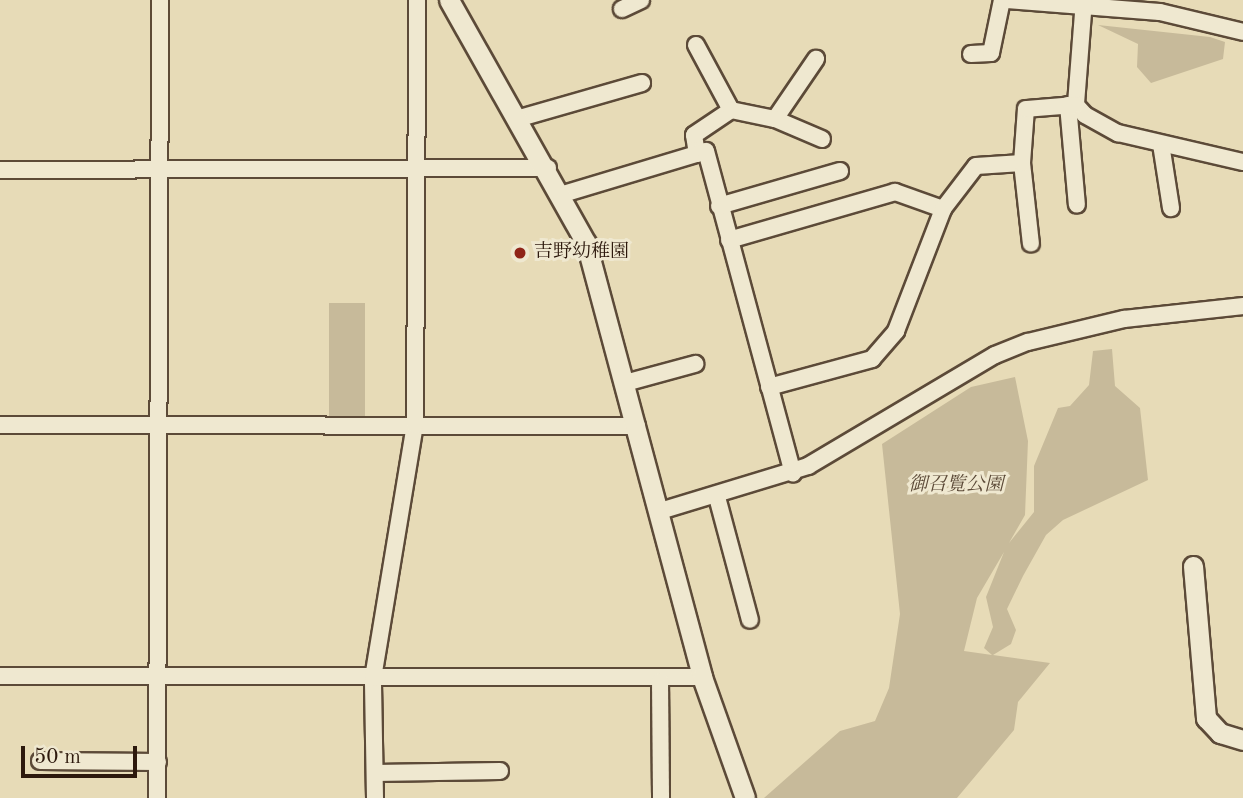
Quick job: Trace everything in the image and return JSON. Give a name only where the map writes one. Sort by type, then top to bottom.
[{"type":"street","points":[[158,798],[159,0]]},
{"type":"street","points":[[375,798],[373,678],[415,425],[416,0]]},
{"type":"street","points":[[449,0],[563,194],[586,243],[660,511],[702,677],[746,798]]},
{"type":"street","points":[[622,9],[641,0]]},
{"type":"street","points":[[971,54],[991,53],[1005,0],[1084,4],[1185,16],[1243,32]]},
{"type":"street","points":[[1077,205],[1072,105],[1084,4]]},
{"type":"street","points":[[696,45],[731,110]]},
{"type":"street","points":[[775,119],[816,59]]},
{"type":"street","points":[[520,118],[642,83]]},
{"type":"street","points":[[1031,244],[1022,163],[1026,109],[1072,105],[1118,133],[1243,162]]},
{"type":"street","points":[[697,154],[694,135],[731,110],[775,119],[822,139]]},
{"type":"street","points":[[1161,144],[1171,208]]},
{"type":"street","points":[[563,194],[706,151],[793,473]]},
{"type":"street","points":[[769,387],[872,359],[896,331],[943,209],[976,166],[1022,163]]},
{"type":"street","points":[[0,170],[548,168]]},
{"type":"street","points":[[719,206],[840,171]]},
{"type":"street","points":[[729,240],[895,192],[943,209]]},
{"type":"street","points":[[660,511],[717,497],[793,473],[995,355],[1028,342],[1124,319],[1243,306]]},
{"type":"street","points":[[625,383],[695,364]]},
{"type":"street","points":[[0,425],[637,426]]},
{"type":"street","points":[[717,497],[750,621]]},
{"type":"street","points":[[1193,566],[1206,718],[1220,733],[1243,740]]},
{"type":"street","points":[[0,676],[660,681],[702,677]]},
{"type":"street","points":[[660,681],[661,798]]},
{"type":"street","points":[[40,761],[158,762]]},
{"type":"street","points":[[375,773],[500,771]]},
{"type":"green space","points":[[1098,25],[1210,37],[1225,42],[1223,59],[1151,83],[1137,67],[1138,44]]},
{"type":"green space","points":[[329,303],[365,303],[365,421],[329,421]]},
{"type":"green space","name":"御召覧公園","points":[[1112,349],[1115,386],[1140,408],[1148,480],[1063,520],[1046,535],[1023,576],[1007,609],[1016,630],[1011,644],[993,655],[1050,663],[1018,702],[1014,730],[957,798],[764,798],[840,731],[875,721],[889,688],[900,614],[882,444],[971,387],[1015,377],[1028,441],[1025,515],[1009,543],[1034,512],[1034,466],[1058,408],[1070,406],[1089,385],[1093,351]],"holes":[[[1004,552],[986,597],[993,627],[984,648],[992,655],[964,651],[977,598]]]},
{"type":"place","name":"吉野幼稚園","points":[[520,253]]}]
